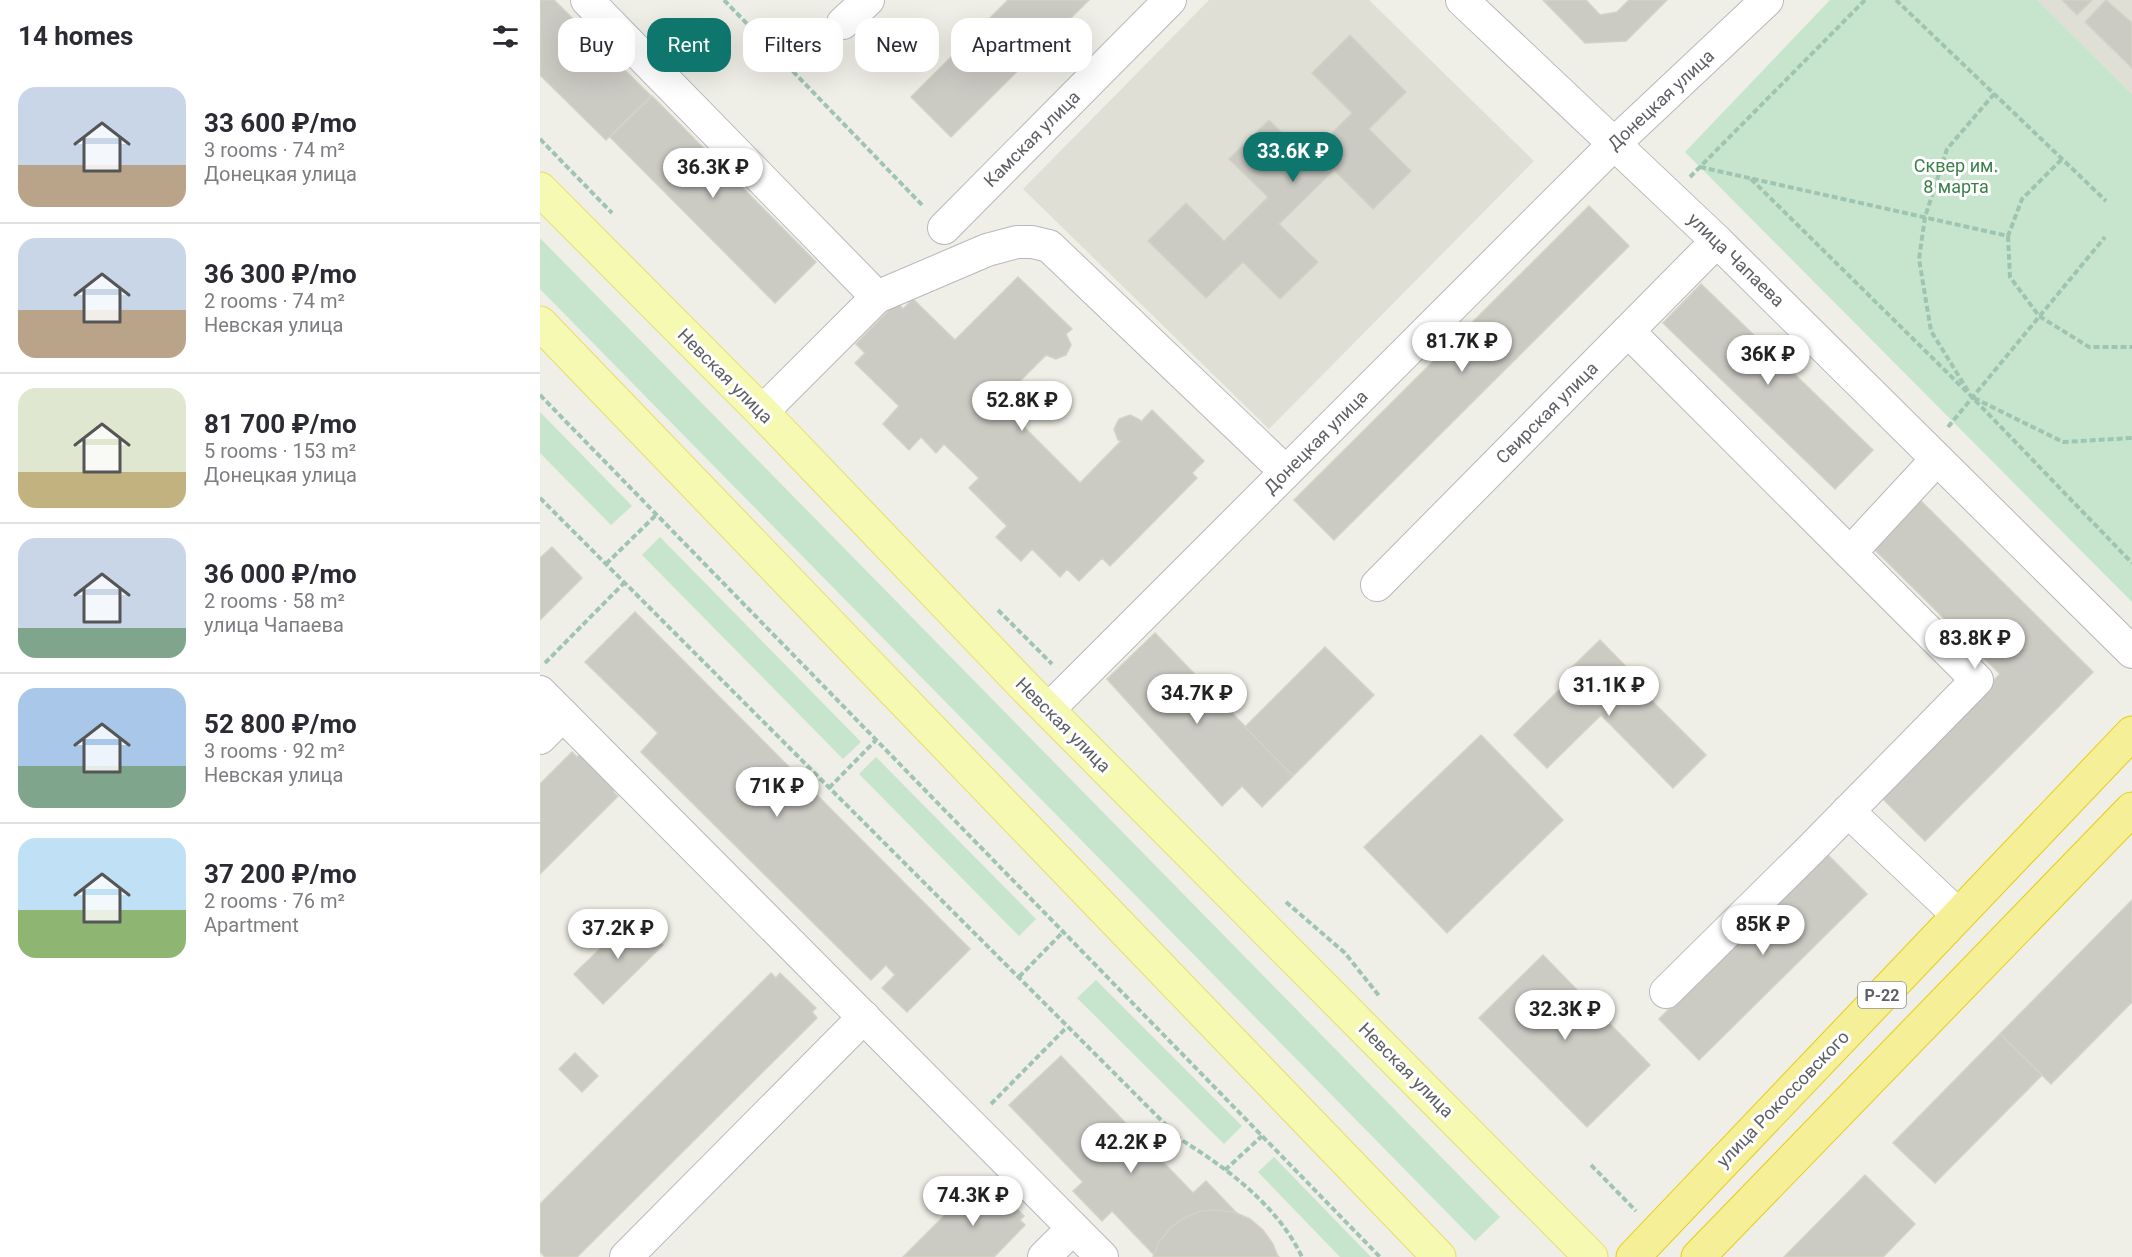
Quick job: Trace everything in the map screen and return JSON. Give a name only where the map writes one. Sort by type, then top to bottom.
[{"type":"highway","name":"улица Рокоссовского","points":[[1632,1257],[2132,733]]},
{"type":"highway","name":"Р-22","points":[[1698,1257],[2132,809]]},
{"type":"main road","name":"Невская улица","points":[[540,189],[762,412],[1048,710],[1591,1257]]},
{"type":"main road","points":[[540,323],[1439,1257]]},
{"type":"street","points":[[587,0],[877,297]]},
{"type":"street","points":[[843,23],[868,0]]},
{"type":"street","name":"Камская улица","points":[[944,228],[1170,0]]},
{"type":"street","name":"улица Чапаева","points":[[1462,0],[1717,241],[2132,652]]},
{"type":"street","name":"Донецкая улица","points":[[1048,710],[1614,144],[1767,0]]},
{"type":"street","name":"Свирская улица","points":[[1377,585],[1717,241]]},
{"type":"street","points":[[762,412],[877,297],[987,250],[1017,242],[1032,242],[1049,246],[1286,472]]},
{"type":"street","points":[[1628,331],[1977,680],[1666,992]]},
{"type":"street","points":[[1850,553],[1937,459]]},
{"type":"street","points":[[540,692],[1102,1257]]},
{"type":"street","points":[[540,738],[563,715]]},
{"type":"street","points":[[1848,811],[1958,915]]},
{"type":"street","points":[[626,1257],[864,1017]]},
{"type":"street","points":[[1044,1257],[1073,1228]]},
{"type":"path","points":[[724,0],[944,228]]},
{"type":"path","points":[[1864,0],[1700,167],[2008,236]]},
{"type":"path","points":[[1896,0],[2106,201]]},
{"type":"path","points":[[1994,94],[1947,149],[1925,217],[1918,260],[1931,331],[1972,397],[2063,442],[2132,438]]},
{"type":"path","points":[[2062,159],[2022,199],[2008,236],[2010,277],[2039,316],[2089,347],[2132,347]]},
{"type":"path","points":[[1751,179],[1972,397],[2132,563]]},
{"type":"path","points":[[1952,421],[2105,237]]},
{"type":"path","points":[[540,395],[1380,1257]]},
{"type":"path","points":[[540,498],[1180,1139],[1248,1188],[1292,1236],[1302,1257]]},
{"type":"path","points":[[606,564],[656,515]]},
{"type":"path","points":[[540,668],[625,582]]},
{"type":"path","points":[[829,788],[876,740]]},
{"type":"path","points":[[1018,977],[1063,932]]},
{"type":"path","points":[[970,1125],[1067,1028]]},
{"type":"path","points":[[1225,1170],[1262,1136]]},
{"type":"path","points":[[1591,1165],[1639,1213]]},
{"type":"shaded area","points":[[1209,0],[1369,0],[1534,161],[1269,429],[1023,189]]},
{"type":"shaded area","points":[[2037,0],[2132,0],[2132,94]]},
{"type":"green space","name":"Сквер им. 8 марта","points":[[1830,0],[2037,0],[2132,94],[2132,602],[1685,152]]},
{"type":"green space","points":[[540,238],[1500,1217],[1475,1241],[540,289]]},
{"type":"green space","points":[[540,412],[632,506],[611,525],[540,453]]},
{"type":"green space","points":[[660,537],[861,742],[843,759],[642,555]]},
{"type":"green space","points":[[876,757],[1036,919],[1019,936],[859,774]]},
{"type":"green space","points":[[1096,980],[1242,1126],[1224,1144],[1077,998]]},
{"type":"green space","points":[[1274,1157],[1371,1257],[1340,1257],[1258,1172]]},
{"type":"building","points":[[540,0],[554,0],[572,18],[558,18],[558,72],[627,72],[651,96],[606,140],[540,75]]},
{"type":"building","points":[[1008,0],[1089,0],[1071,18],[990,18]]},
{"type":"building","points":[[1543,0],[1586,0],[1600,15],[1617,12],[1629,0],[1667,0],[1626,41],[1585,43]]},
{"type":"building","points":[[2062,0],[2092,0],[2077,15]]},
{"type":"building","points":[[2106,0],[2132,23],[2132,68],[2085,22]]},
{"type":"building","points":[[1350,35],[1406,92],[1369,129],[1411,171],[1373,209],[1334,170],[1279,224],[1318,262],[1280,299],[1243,262],[1206,298],[1148,241],[1186,203],[1224,241],[1268,197],[1229,159],[1269,120],[1307,158],[1352,113],[1312,73]]},
{"type":"building","points":[[951,57],[951,72],[1016,72],[951,137],[911,97],[936,72],[939,72],[939,69]]},
{"type":"building","points":[[652,96],[816,262],[775,303],[610,137]]},
{"type":"building","points":[[1589,206],[1629,246],[1334,540],[1294,500]]},
{"type":"building","points":[[1018,277],[1072,329],[1066,334],[1071,345],[1066,355],[1056,359],[1046,355],[999,402],[1080,483],[1121,441],[1118,440],[1114,429],[1119,419],[1130,415],[1141,422],[1152,410],[1204,461],[1192,473],[1197,478],[1110,566],[1102,558],[1079,581],[1067,569],[1060,577],[1032,549],[1021,561],[996,537],[1007,526],[969,488],[979,478],[944,444],[936,453],[921,437],[909,450],[883,424],[899,406],[855,363],[865,353],[856,344],[897,302],[903,309],[913,299],[955,340]]},
{"type":"building","points":[[1701,284],[1873,450],[1835,489],[1663,323]]},
{"type":"building","points":[[1921,501],[2093,672],[1925,841],[1879,795],[2000,674],[1873,548]]},
{"type":"building","points":[[552,547],[582,578],[540,620],[540,558]]},
{"type":"building","points":[[635,612],[970,949],[907,1012],[882,988],[895,975],[886,965],[871,980],[641,752],[658,733],[585,662]]},
{"type":"building","points":[[1155,633],[1293,776],[1262,807],[1242,786],[1222,806],[1107,679]]},
{"type":"building","points":[[1600,640],[1641,682],[1637,686],[1706,755],[1673,788],[1601,715],[1547,768],[1514,735],[1568,681],[1563,676]]},
{"type":"building","points":[[1325,647],[1374,695],[1293,776],[1245,727]]},
{"type":"building","points":[[1481,735],[1563,820],[1447,933],[1364,847]]},
{"type":"building","points":[[572,752],[577,757],[582,753],[617,788],[613,792],[618,796],[540,874],[540,784]]},
{"type":"building","points":[[1826,853],[1867,894],[1699,1060],[1659,1019]]},
{"type":"building","points":[[2132,900],[2132,1002],[2051,1084],[2000,1034]]},
{"type":"building","points":[[634,916],[663,945],[603,1004],[574,974]]},
{"type":"building","points":[[1543,955],[1650,1065],[1587,1127],[1479,1018]]},
{"type":"building","points":[[771,973],[776,978],[780,973],[816,1008],[812,1012],[817,1018],[577,1257],[545,1257],[540,1252],[540,1204]]},
{"type":"building","points":[[2000,1034],[2042,1075],[1935,1183],[1893,1143]]},
{"type":"building","points":[[575,1053],[598,1076],[582,1092],[559,1069]]},
{"type":"building","points":[[1061,1056],[1193,1193],[1206,1181],[1279,1257],[1156,1257],[1112,1211],[1102,1221],[1073,1191],[1083,1182],[1009,1105]]},
{"type":"building","points":[[1865,1175],[1915,1224],[1883,1257],[1784,1257]]},
{"type":"building","points":[[979,1181],[984,1186],[989,1181],[1024,1216],[1020,1220],[1025,1225],[994,1257],[903,1257]]},
{"type":"building","points":[[1200,1211],[1234,1212],[1250,1219],[1263,1230],[1273,1244],[1278,1257],[1153,1257],[1159,1242],[1170,1228]]}]
